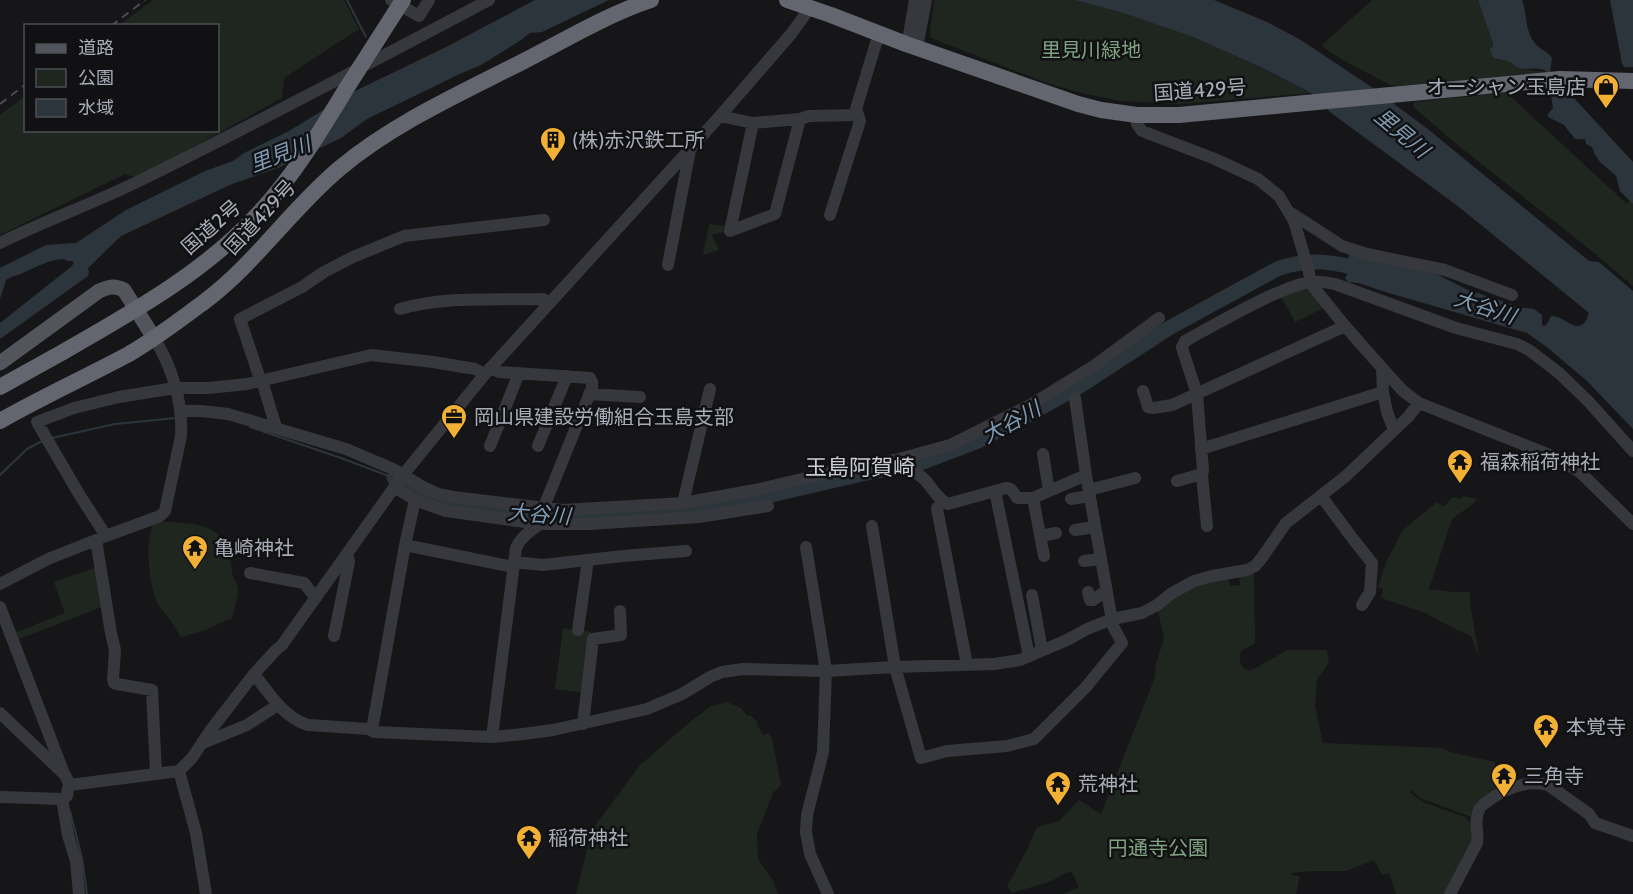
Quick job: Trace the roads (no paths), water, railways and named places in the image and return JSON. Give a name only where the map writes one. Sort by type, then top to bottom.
[{"type":"highway","name":"国道2号","points":[[0,387],[145,304],[197,268],[258,214],[291,175],[319,134],[403,0]]},
{"type":"highway","name":"国道429号","points":[[0,421],[129,353],[154,338],[206,300],[229,280],[315,190],[377,141],[484,81],[613,15],[651,0]]},
{"type":"highway","name":"国道429号","points":[[787,0],[881,35],[913,42],[1069,101],[1101,110],[1137,115],[1179,115],[1560,79],[1633,81]]},
{"type":"main road","points":[[0,363],[108,286],[123,290],[154,338]]},
{"type":"street","points":[[391,0],[418,16],[429,0]]},
{"type":"street","points":[[0,243],[138,181],[302,99],[489,0]]},
{"type":"street","points":[[913,42],[915,0]]},
{"type":"street","points":[[913,42],[926,0]]},
{"type":"street","points":[[0,713],[68,780],[179,771],[192,758],[254,674],[282,645],[394,487],[400,473],[484,371],[720,116],[810,8]]},
{"type":"street","points":[[830,215],[860,121],[856,109],[876,43],[881,35]]},
{"type":"street","points":[[720,116],[753,123],[800,119],[809,116],[858,115]]},
{"type":"street","points":[[1137,115],[1139,128],[1147,134],[1215,159],[1258,179],[1279,196],[1290,212],[1310,277],[1345,326],[1403,391],[1419,403],[1560,459],[1581,473],[1630,516]]},
{"type":"street","points":[[753,123],[730,231],[775,214],[800,119]]},
{"type":"street","points":[[668,265],[690,149]]},
{"type":"street","points":[[1290,212],[1342,246],[1367,254],[1444,270],[1512,295]]},
{"type":"street","points":[[276,427],[240,319],[353,257],[405,236],[544,220]]},
{"type":"street","points":[[1207,526],[1197,394],[1182,347],[1185,340],[1310,277],[1456,328],[1517,344],[1529,350],[1559,373],[1588,400],[1633,451]]},
{"type":"street","points":[[400,309],[421,303],[446,301],[547,301]]},
{"type":"street","points":[[181,418],[201,411],[228,414],[276,427],[346,449],[400,473],[438,494],[467,500],[563,510],[629,508],[683,503],[895,460],[950,445],[1032,404],[1095,365],[1159,318]]},
{"type":"street","points":[[1143,391],[1148,407],[1172,405],[1345,326]]},
{"type":"street","points":[[0,584],[48,559],[160,516],[165,511],[181,436],[181,418],[175,388],[163,352],[154,338]]},
{"type":"street","points":[[156,773],[152,690],[117,684],[113,679],[115,650],[111,633],[101,538],[79,494],[37,422],[74,408],[119,397],[175,388],[230,386],[262,381],[331,363],[371,356],[433,362],[484,371],[590,378],[592,382],[543,509],[540,524],[519,542],[516,548],[492,737]]},
{"type":"street","points":[[1382,369],[1383,392],[1394,430]]},
{"type":"street","points":[[490,446],[519,373]]},
{"type":"street","points":[[538,446],[567,376]]},
{"type":"street","points":[[683,503],[710,390]]},
{"type":"street","points":[[1201,449],[1383,392]]},
{"type":"street","points":[[589,394],[640,397]]},
{"type":"street","points":[[872,526],[895,667],[921,758],[947,751],[1016,745],[1034,739],[1086,687],[1122,643],[1115,632],[1106,591],[1075,398]]},
{"type":"street","points":[[254,674],[278,705],[301,723],[308,725],[369,729],[374,732],[492,737],[583,724],[647,709],[682,694],[722,672],[743,669],[825,671],[967,665],[1020,660],[1067,640],[1087,628],[1112,619],[1142,613],[1194,581],[1247,570],[1255,566],[1286,523],[1346,476],[1408,417],[1419,403]]},
{"type":"street","points":[[1043,454],[1049,491]]},
{"type":"street","points":[[910,456],[913,471],[920,474],[948,504],[1010,488],[1017,498],[1033,498],[1086,475]]},
{"type":"street","points":[[1178,481],[1202,474]]},
{"type":"street","points":[[1071,499],[1135,478]]},
{"type":"street","points":[[394,487],[415,500],[446,511],[540,524],[589,524],[699,517],[768,506]]},
{"type":"street","points":[[995,491],[1029,656]]},
{"type":"street","points":[[1321,496],[1372,563],[1370,592],[1362,605]]},
{"type":"street","points":[[1033,498],[1044,556]]},
{"type":"street","points":[[372,730],[415,500]]},
{"type":"street","points":[[936,508],[967,665]]},
{"type":"street","points":[[1075,530],[1095,526]]},
{"type":"street","points":[[1040,536],[1056,532]]},
{"type":"street","points":[[405,545],[513,564],[543,565],[686,551]]},
{"type":"street","points":[[806,547],[825,671],[823,752],[807,814],[806,832],[810,854],[828,894]]},
{"type":"street","points":[[334,636],[349,562],[347,554]]},
{"type":"street","points":[[1084,561],[1101,559]]},
{"type":"street","points":[[578,630],[588,560]]},
{"type":"street","points":[[250,573],[304,583],[316,598]]},
{"type":"street","points":[[1088,592],[1090,600],[1093,600],[1106,591]]},
{"type":"street","points":[[1032,595],[1042,650]]},
{"type":"street","points":[[0,607],[68,780],[67,796],[62,799],[2,797]]},
{"type":"street","points":[[583,724],[594,639],[621,635],[620,611]]},
{"type":"street","points":[[203,743],[247,725],[278,705]]},
{"type":"street","points":[[179,771],[196,833],[206,894]]},
{"type":"street","points":[[1450,894],[1478,843],[1476,814],[1493,796],[1516,786],[1527,783],[1548,785],[1585,811],[1596,823],[1633,836]]},
{"type":"street","points":[[62,799],[68,835],[76,861],[79,894]]},
{"type":"water","name":"里見川","points":[[535,0],[609,0],[542,32],[530,33],[481,65],[367,119],[341,138],[278,168],[232,184],[121,236],[88,268],[88,276],[0,339],[0,323],[72,266],[74,262],[64,259],[53,261],[9,278],[6,280],[0,299],[0,268],[46,245],[76,243],[126,210],[205,171],[233,161],[244,153],[289,131],[351,93]]},
{"type":"water","name":"里見川","points":[[1075,0],[1214,0],[1267,22],[1301,40],[1373,88],[1429,130],[1589,261],[1599,262],[1633,291],[1633,429],[1587,381],[1527,333],[1359,283],[1348,282],[1345,278],[1349,252],[1432,272],[1468,290],[1517,307],[1534,309],[1542,315],[1544,326],[1551,316],[1572,325],[1581,325],[1589,313],[1459,207],[1330,112],[1311,93],[1265,69],[1193,37],[1120,12]]},
{"type":"water","points":[[1478,0],[1522,0],[1531,38],[1552,58],[1550,72],[1633,162],[1633,204],[1620,191],[1616,176],[1600,162],[1592,147],[1586,144],[1585,139],[1575,139],[1564,125],[1548,117],[1553,108],[1551,95],[1559,92],[1547,72],[1541,69],[1519,68],[1492,56],[1490,49],[1493,44]]},
{"type":"water","points":[[1610,0],[1633,0],[1633,67],[1624,67],[1622,63]]},
{"type":"waterway","points":[[347,0],[366,37]]},
{"type":"waterway","name":"大谷川","points":[[394,478],[420,494],[446,504],[541,517],[653,513],[745,501],[875,471],[918,464],[978,441],[1080,386],[1169,328],[1277,269],[1300,263],[1322,262],[1367,271]]},
{"type":"waterway","points":[[52,438],[115,424],[176,418]]},
{"type":"waterway","points":[[250,427],[394,478]]},
{"type":"waterway","points":[[0,475],[27,449],[44,440]]},
{"type":"waterway","points":[[70,811],[82,858],[87,894]]},
{"type":"railway","points":[[114,24],[145,0]]},
{"type":"railway","points":[[0,104],[24,86]]},
{"type":"place","name":"オーシャン玉島店","points":[[1606,110]]},
{"type":"place","name":"(株)赤沢鉄工所","points":[[553,163]]},
{"type":"place","name":"岡山県建設労働組合玉島支部","points":[[454,440]]},
{"type":"place","name":"福森稲荷神社","points":[[1460,485]]},
{"type":"place","name":"亀崎神社","points":[[195,571]]},
{"type":"place","name":"本覚寺","points":[[1546,750]]},
{"type":"place","name":"三角寺","points":[[1504,799]]},
{"type":"place","name":"荒神社","points":[[1058,807]]},
{"type":"place","name":"稲荷神社","points":[[529,861]]},
{"type":"district","name":"玉島阿賀崎","points":[[860,467]]},
{"type":"park label","name":"里見川緑地","points":[[1091,50]]},
{"type":"park label","name":"円通寺公園","points":[[1158,848]]}]
